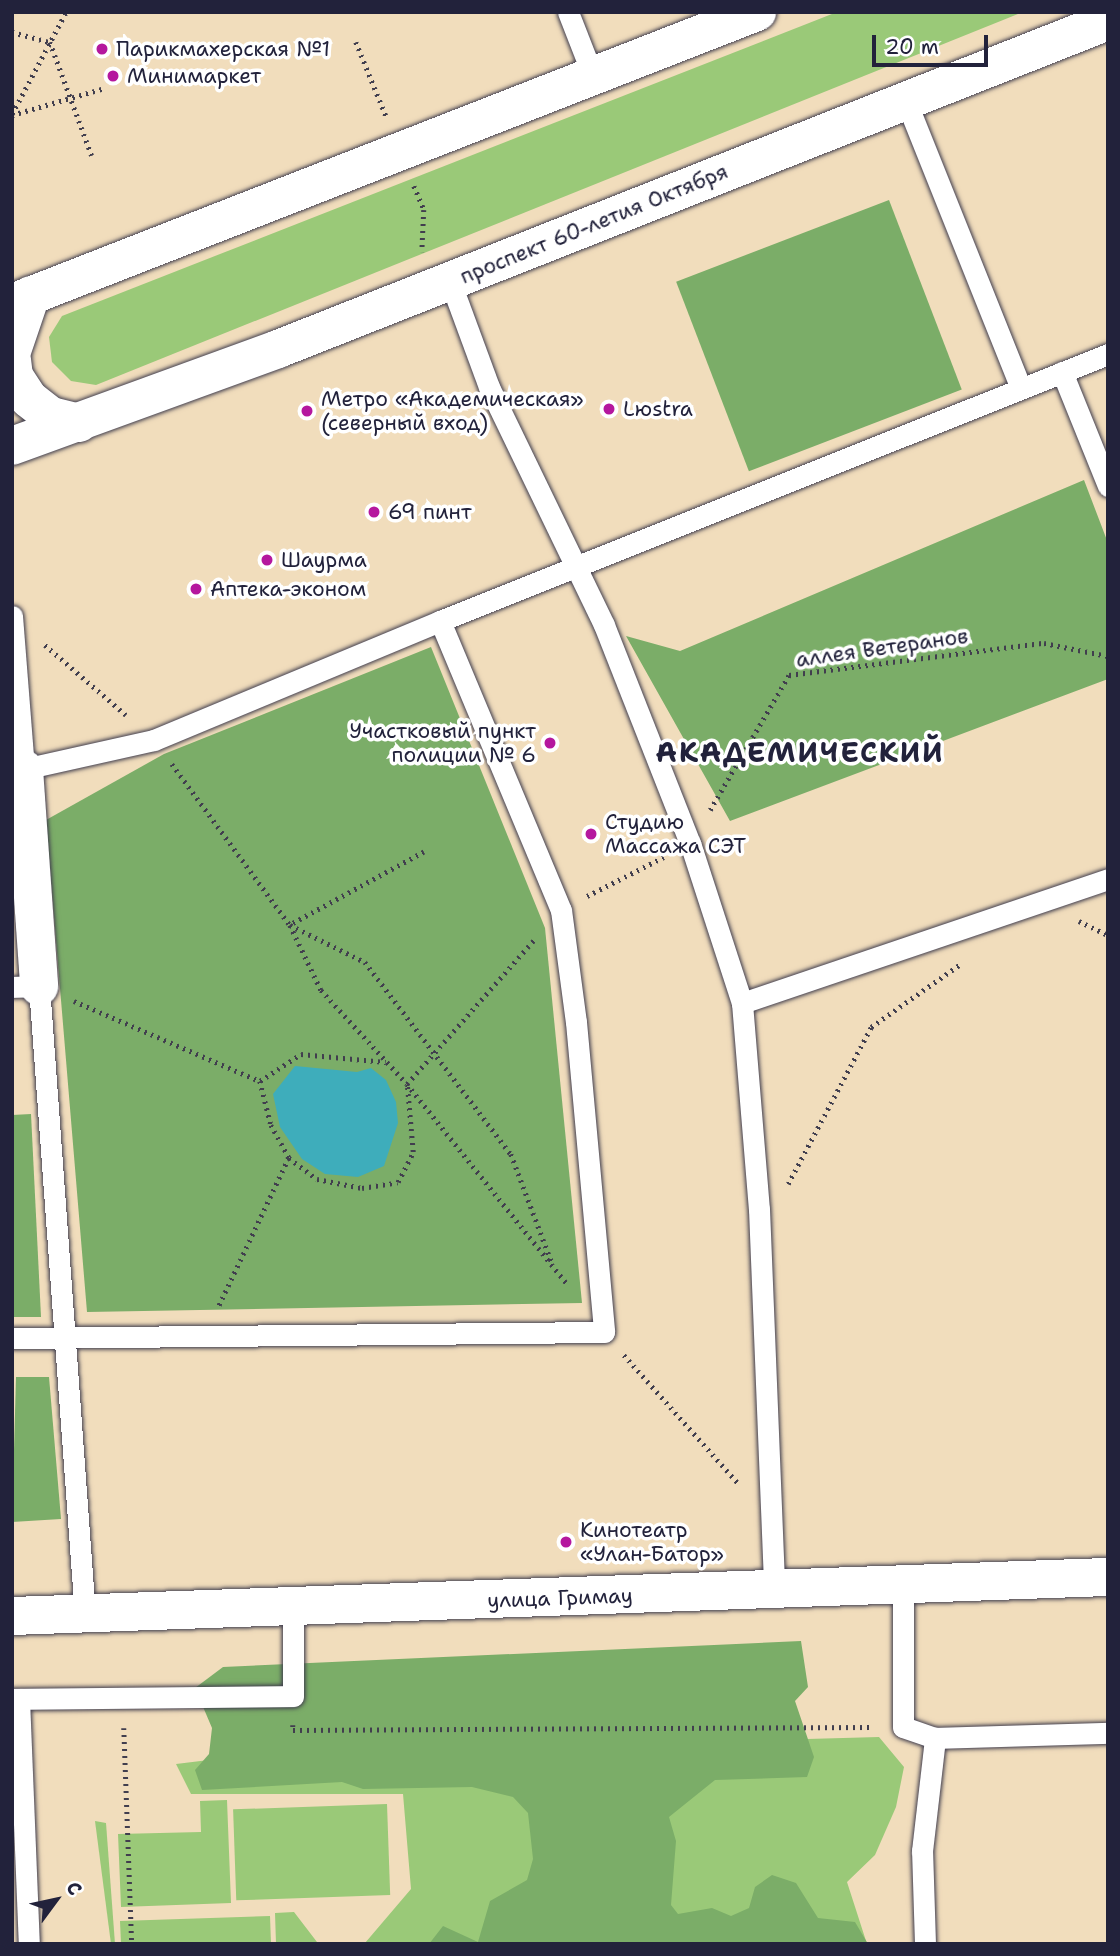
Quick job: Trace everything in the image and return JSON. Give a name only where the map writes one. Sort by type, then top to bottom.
[{"type":"main road","points":[[12,351],[22,299],[757,12]]},
{"type":"main road","name":"проспект 60-летия Октября","points":[[12,446],[450,282],[1108,21]]},
{"type":"main road","points":[[12,360],[14,376],[29,398],[51,416],[79,423]]},
{"type":"main road","points":[[24,769],[26,986]]},
{"type":"main road","name":"улица Гримау","points":[[12,1616],[293,1609],[1108,1577]]},
{"type":"lane","points":[[568,12],[593,76]]},
{"type":"lane","points":[[906,101],[1021,388]]},
{"type":"lane","points":[[450,282],[489,387],[578,563],[690,843],[742,1003],[759,1209],[775,1521],[774,1589]]},
{"type":"lane","points":[[13,616],[24,769],[154,740],[578,563],[1108,354]]},
{"type":"lane","points":[[1062,372],[1108,486]]},
{"type":"lane","points":[[12,1338],[604,1332],[576,1022],[561,910],[440,621]]},
{"type":"lane","points":[[742,1003],[1108,878]]},
{"type":"lane","points":[[26,986],[65,1337],[86,1615]]},
{"type":"lane","points":[[904,1584],[902,1727],[935,1738],[1108,1733]]},
{"type":"lane","points":[[29,1944],[18,1803],[16,1699],[293,1696],[293,1609]]},
{"type":"lane","points":[[925,1944],[922,1851],[935,1738]]},
{"type":"path","points":[[12,114],[66,12]]},
{"type":"path","points":[[12,32],[50,42]]},
{"type":"path","points":[[50,42],[92,156]]},
{"type":"path","points":[[356,42],[388,121]]},
{"type":"path","points":[[12,114],[106,88]]},
{"type":"path","points":[[411,178],[424,210],[422,253]]},
{"type":"path","points":[[13,616],[154,740],[290,925],[321,990],[407,1084],[604,1332],[702,1446],[775,1521]]},
{"type":"path","name":"аллея Ветеранов","points":[[690,843],[789,675],[1044,643],[1108,656]]},
{"type":"path","points":[[260,1082],[271,1125],[289,1158],[317,1179],[362,1188],[398,1182],[413,1152],[407,1084],[561,910],[690,843]]},
{"type":"path","points":[[290,925],[424,852]]},
{"type":"path","points":[[1070,917],[1108,935]]},
{"type":"path","points":[[290,925],[365,962],[511,1154],[554,1268]]},
{"type":"path","points":[[759,1209],[783,1193],[871,1027],[969,958]]},
{"type":"path","points":[[26,986],[260,1082]]},
{"type":"path","points":[[260,1082],[301,1054],[386,1062]]},
{"type":"path","points":[[205,1335],[289,1158]]},
{"type":"path","points":[[293,1696],[293,1730],[902,1727]]},
{"type":"path","points":[[123,1698],[132,1944]]},
{"type":"green space","points":[[837,12],[1023,12],[96,385],[71,381],[52,362],[49,337],[62,316]]},
{"type":"green space","points":[[889,200],[962,390],[749,471],[676,282]]},
{"type":"green space","points":[[1084,480],[1108,543],[1108,679],[730,821],[626,636],[680,651]]},
{"type":"green space","points":[[431,647],[545,928],[582,1303],[87,1312],[46,820],[164,754]]},
{"type":"green space","points":[[31,1114],[41,1317],[12,1317],[12,1115]]},
{"type":"green space","points":[[16,1377],[49,1377],[61,1519],[12,1522]]},
{"type":"green space","points":[[801,1641],[808,1687],[795,1701],[814,1757],[807,1777],[715,1780],[669,1817],[676,1841],[671,1905],[678,1914],[712,1908],[731,1916],[749,1908],[755,1887],[772,1875],[796,1883],[818,1918],[855,1922],[868,1944],[429,1944],[443,1926],[478,1942],[490,1901],[527,1880],[533,1859],[528,1813],[513,1797],[472,1787],[363,1789],[342,1782],[202,1790],[195,1770],[209,1754],[212,1728],[195,1688],[223,1667]]},
{"type":"green space","points":[[879,1737],[904,1767],[896,1807],[875,1855],[847,1882],[867,1944],[276,1944],[275,1913],[294,1912],[317,1942],[365,1943],[411,1889],[403,1794],[191,1794],[176,1764],[258,1754]]},
{"type":"green space","points":[[227,1800],[231,1903],[121,1907],[118,1834],[201,1832],[200,1801]]},
{"type":"green space","points":[[387,1804],[390,1895],[236,1900],[233,1809]]},
{"type":"green space","points":[[95,1821],[106,1823],[115,1944],[111,1944]]},
{"type":"green space","points":[[270,1916],[271,1944],[121,1944],[120,1921]]},
{"type":"water","points":[[295,1066],[357,1072],[371,1068],[386,1080],[396,1102],[398,1123],[384,1166],[358,1177],[325,1174],[302,1159],[280,1127],[273,1094]]},
{"type":"place","name":"Парикмахерская №1","points":[[102,49]]},
{"type":"place","name":"Минимаркет","points":[[113,76]]},
{"type":"place","name":"Lюstra","points":[[609,409]]},
{"type":"place","name":"Метро «Академическая» (северный вход)","points":[[307,411]]},
{"type":"place","name":"69 пинт","points":[[374,512]]},
{"type":"place","name":"Шаурма","points":[[267,560]]},
{"type":"place","name":"Аптека-эконом","points":[[196,589]]},
{"type":"place","name":"Участковый пункт полиции № 6","points":[[550,743]]},
{"type":"place","name":"Студию Массажа СЭТ","points":[[591,834]]},
{"type":"place","name":"Кинотеатр «Улан-Батор»","points":[[566,1542]]},
{"type":"district","name":"АКАДЕМИЧЕСКИЙ","points":[[800,752]]}]
